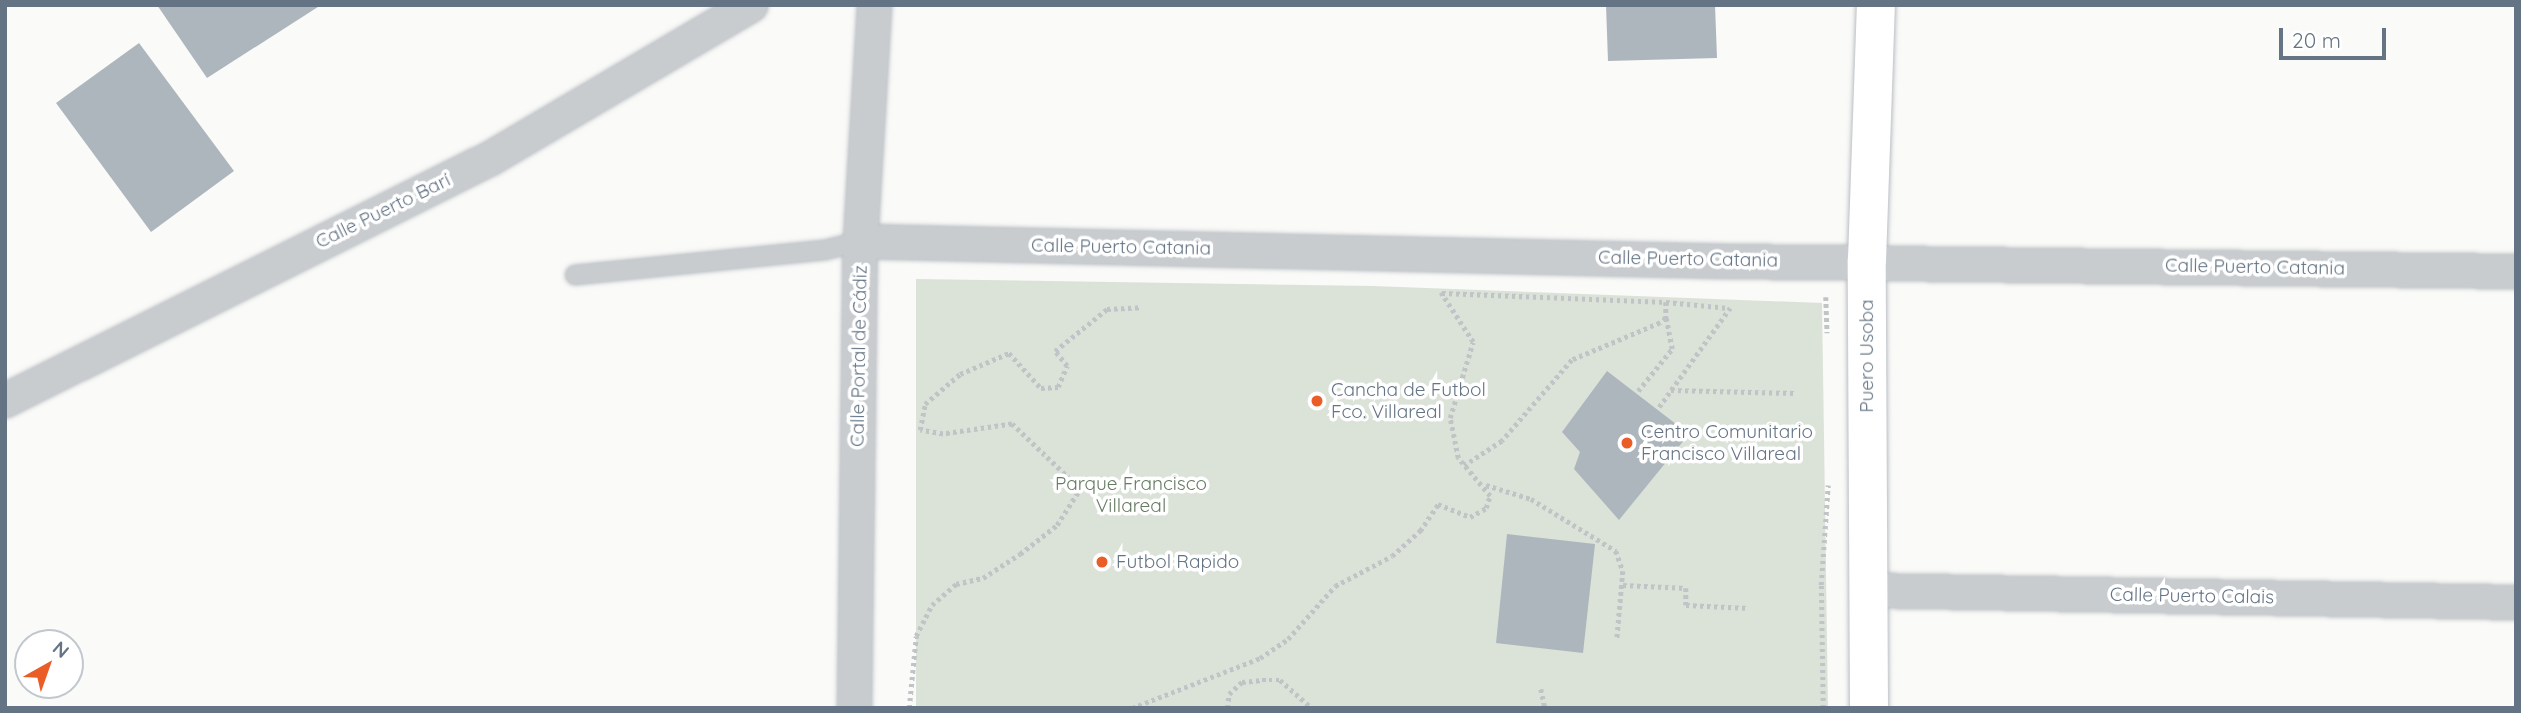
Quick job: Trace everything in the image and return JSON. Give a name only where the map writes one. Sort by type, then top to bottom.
[{"type":"street","name":"Calle Puerto Barí","points":[[5,400],[490,158],[750,5]]},
{"type":"street","name":"Calle Portal de Cádiz","points":[[854,708],[860,241],[874,5]]},
{"type":"street","name":"Puero Usoba","points":[[1869,708],[1867,260],[1877,5]]},
{"type":"street","name":"Calle Puerto Catania","points":[[860,241],[1702,261],[1867,260],[2516,271]]},
{"type":"street","name":"Calle Puerto Calais","points":[[1868,590],[2516,602]]},
{"type":"lane","points":[[575,275],[825,250],[860,241]]},
{"type":"path","points":[[1617,639],[1623,585],[1616,551],[1531,499],[1485,485],[1464,467],[1453,444],[1450,418],[1473,342],[1441,293],[1666,302],[1730,308],[1659,407]]},
{"type":"path","points":[[1638,391],[1672,349],[1666,302]]},
{"type":"path","points":[[909,708],[916,636],[932,605],[956,584],[983,578],[1057,525],[1080,489],[1012,424],[943,433],[920,430],[925,404],[960,374],[1009,353],[1041,388],[1058,387],[1067,366],[1055,351],[1107,309],[1141,307]]},
{"type":"path","points":[[1464,467],[1502,441],[1572,360],[1666,318]]},
{"type":"path","points":[[1671,390],[1795,394]]},
{"type":"path","points":[[1823,708],[1821,585],[1828,481]]},
{"type":"path","points":[[1132,708],[1260,658],[1288,639],[1335,586],[1392,556],[1420,531],[1438,504],[1469,517],[1486,508],[1490,496],[1485,485]]},
{"type":"path","points":[[1623,585],[1686,588],[1686,606],[1748,608]]},
{"type":"path","points":[[1227,708],[1229,694],[1242,682],[1280,680],[1312,708]]},
{"type":"path","points":[[1541,689],[1545,708]]},
{"type":"green space","name":"Parque Francisco Villareal","points":[[916,279],[1373,286],[1822,303],[1828,708],[916,708]]},
{"type":"building","points":[[157,5],[321,5],[207,78]]},
{"type":"building","points":[[1606,5],[1715,5],[1717,58],[1608,61]]},
{"type":"building","points":[[139,43],[234,171],[151,232],[56,103]]},
{"type":"building","name":"Centro Comunitario Francisco Villareal","points":[[1607,371],[1689,434],[1619,520],[1574,469],[1580,452],[1562,432]]},
{"type":"building","points":[[1507,534],[1595,544],[1583,653],[1496,643]]},
{"type":"place","name":"Cancha de Futbol Fco. Villareal","points":[[1317,401]]},
{"type":"place","name":"Centro Comunitario Francisco Villareal","points":[[1627,443]]},
{"type":"place","name":"Futbol Rapido","points":[[1102,562]]}]
